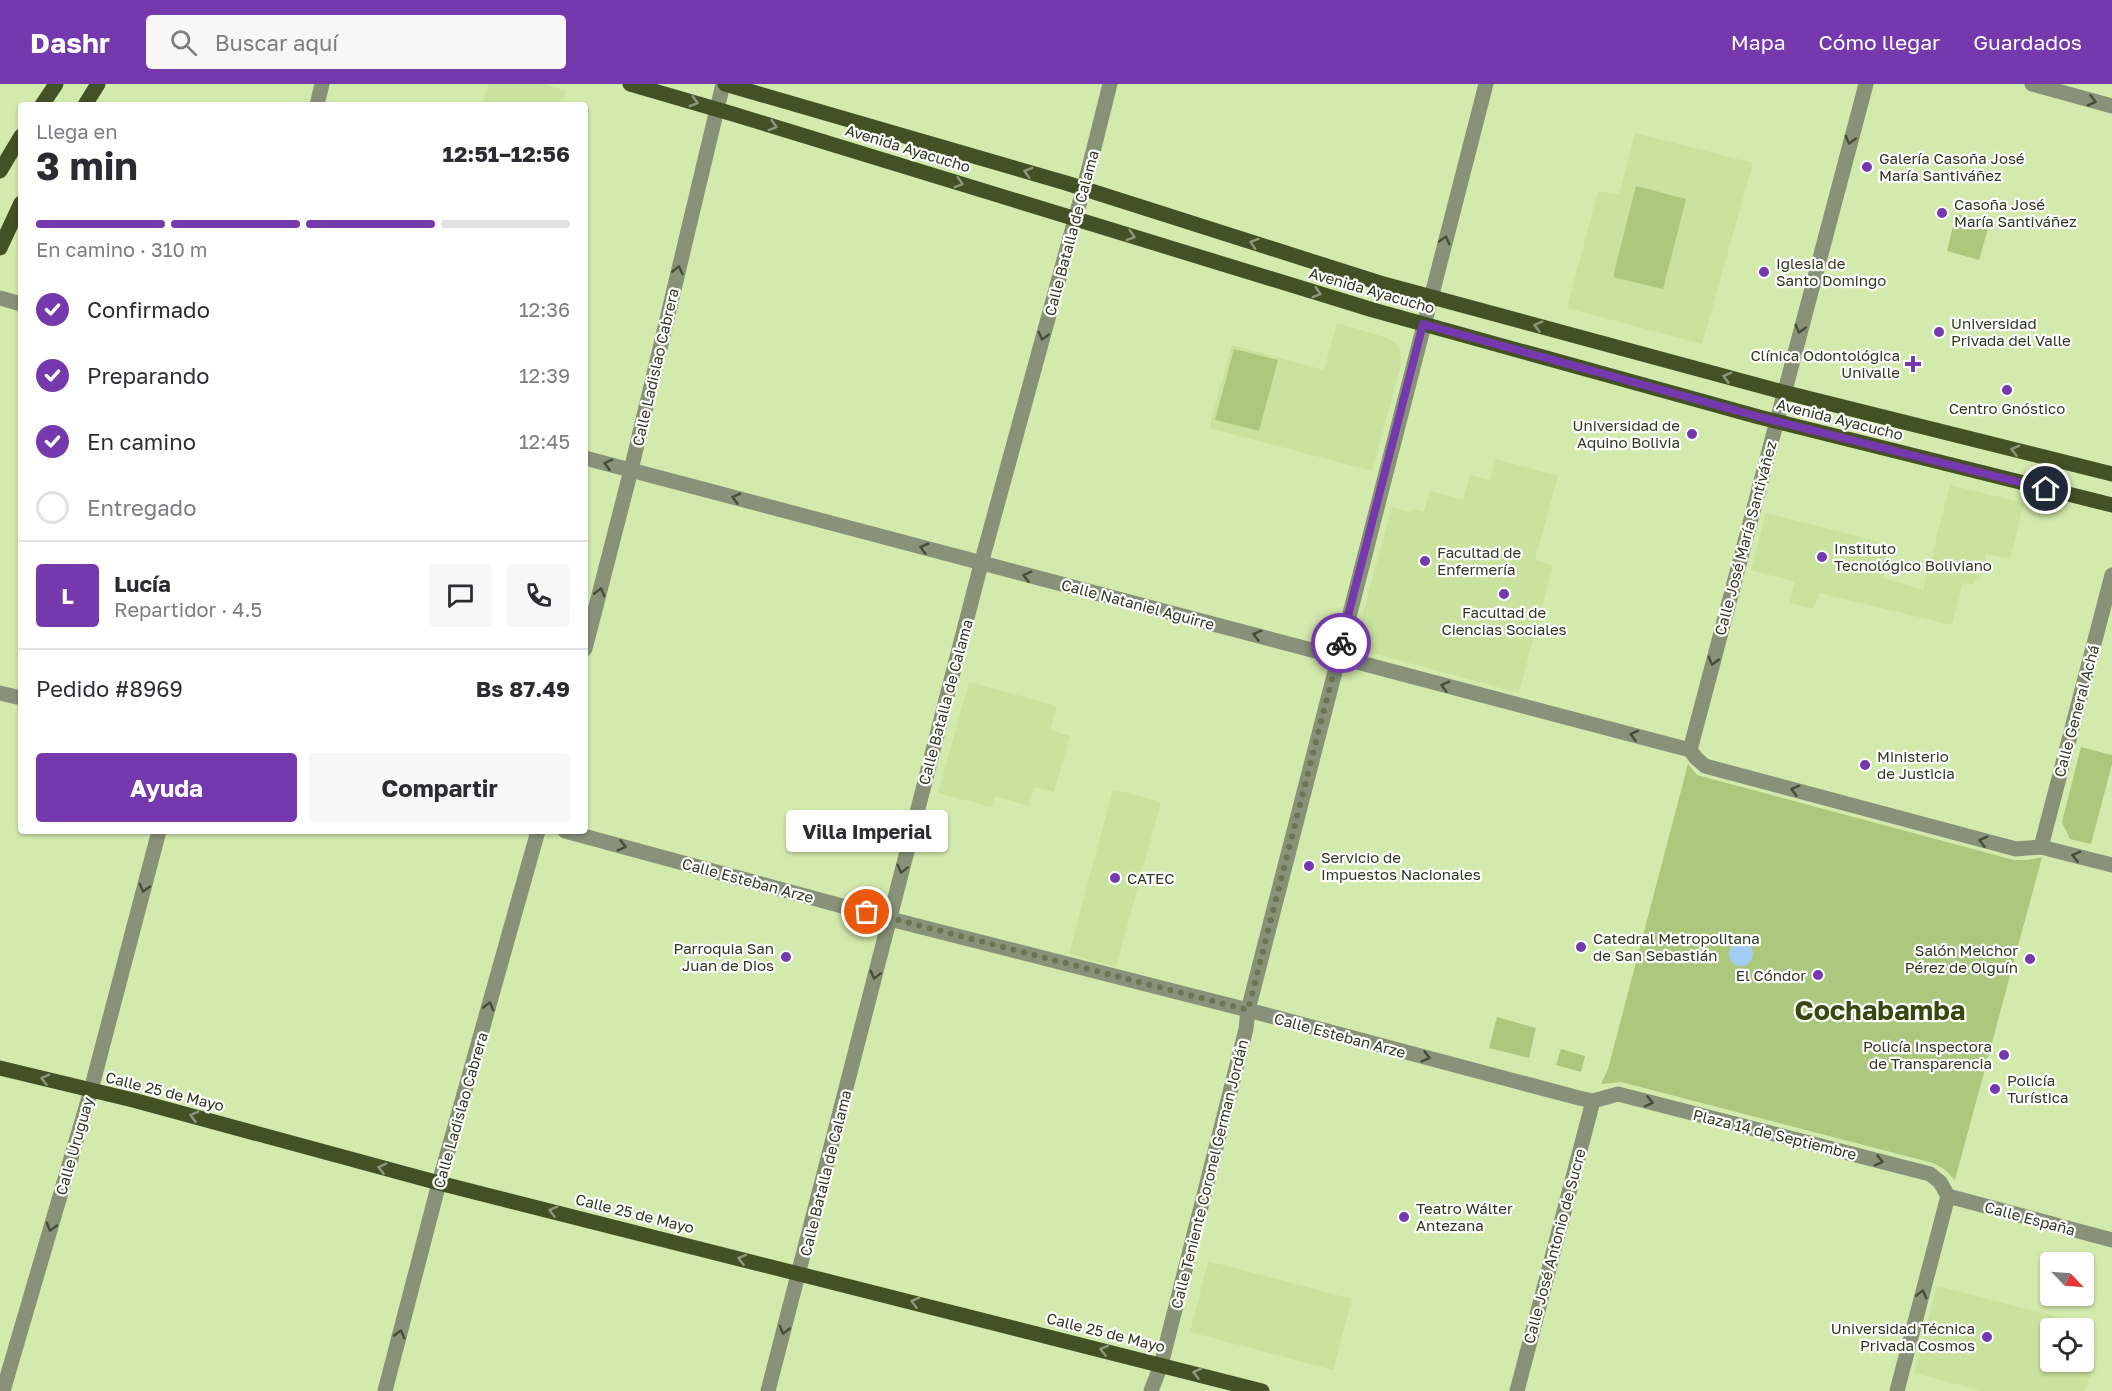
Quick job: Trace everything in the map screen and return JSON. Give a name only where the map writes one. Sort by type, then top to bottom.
[{"type":"main road","points":[[44,102],[56,84]]},
{"type":"main road","points":[[86,102],[98,84]]},
{"type":"main road","name":"Avenida Ayacucho","points":[[630,84],[1373,310],[1776,421],[2112,506]]},
{"type":"main road","name":"Avenida Ayacucho","points":[[724,84],[1084,189],[1380,283],[1783,392],[2112,474]]},
{"type":"main road","points":[[0,171],[18,141]]},
{"type":"main road","points":[[0,248],[18,209]]},
{"type":"main road","name":"Calle 25 de Mayo","points":[[0,1068],[133,1100],[439,1183],[1262,1391]]},
{"type":"street","points":[[318,102],[322,84]]},
{"type":"street","name":"Calle Ladislao Cabrera","points":[[588,637],[631,470],[724,84]]},
{"type":"street","name":"Calle Batalla de Calama","points":[[768,1391],[981,564],[1084,189],[1110,84]]},
{"type":"street","name":"Calle Teniente Coronel German Jordán","points":[[1151,1391],[1161,1365],[1337,657],[1486,84]]},
{"type":"street","name":"Calle José María Santiváñez","points":[[1690,750],[1866,84]]},
{"type":"street","points":[[2032,84],[2112,106]]},
{"type":"street","points":[[0,298],[18,303]]},
{"type":"street","name":"Calle Nataniel Aguirre","points":[[588,459],[1690,750]]},
{"type":"street","name":"Calle General Achá","points":[[2041,847],[2112,575]]},
{"type":"street","points":[[0,693],[18,697]]},
{"type":"street","points":[[1690,750],[1705,766],[2016,849],[2041,847],[2112,865]]},
{"type":"street","name":"Calle Uruguay","points":[[3,1391],[91,1090],[158,834]]},
{"type":"street","name":"Calle Ladislao Cabrera","points":[[385,1391],[439,1183],[537,834]]},
{"type":"street","name":"Calle Esteban Arze","points":[[576,834],[1593,1101]]},
{"type":"street","name":"Plaza 14 de Septiembre","points":[[1593,1101],[1618,1094],[1930,1174],[1940,1182],[1948,1196]]},
{"type":"street","name":"Calle José Antonio de Sucre","points":[[1516,1391],[1593,1101]]},
{"type":"street","points":[[1897,1391],[1948,1196]]},
{"type":"street","name":"Calle España","points":[[1948,1196],[2112,1240]]},
{"type":"shaded area","points":[[488,84],[544,84],[566,91],[561,102],[483,102]]},
{"type":"shaded area","points":[[1635,133],[1753,163],[1702,344],[1567,308],[1598,191],[1619,195]]},
{"type":"shaded area","points":[[1636,186],[1686,199],[1663,289],[1613,277]]},
{"type":"shaded area","points":[[1956,214],[1990,221],[1979,260],[1947,251]]},
{"type":"shaded area","points":[[1337,323],[1388,338],[1401,351],[1400,369],[1372,471],[1209,428],[1232,345],[1324,370]]},
{"type":"shaded area","points":[[1234,349],[1278,360],[1259,431],[1215,420]]},
{"type":"shaded area","points":[[1496,459],[1558,476],[1535,560],[1553,565],[1519,693],[1369,652],[1357,635],[1392,507],[1411,512],[1412,508],[1424,511],[1430,491],[1463,500],[1470,475],[1490,480]]},
{"type":"shaded area","points":[[1950,485],[2024,503],[2010,559],[1986,554],[1980,580],[1975,579],[1973,585],[1963,583],[1952,625],[1819,593],[1814,609],[1790,603],[1795,582],[1751,570],[1766,513],[1892,545],[1883,578],[1923,590]]},
{"type":"shaded area","points":[[969,682],[1057,706],[1050,730],[1070,736],[1054,792],[1034,787],[1029,806],[995,796],[991,807],[938,793]]},
{"type":"shaded area","points":[[2081,747],[2112,755],[2112,764],[2091,844],[2070,839],[2062,822]]},
{"type":"shaded area","points":[[1688,764],[1697,775],[2014,860],[2042,857],[1955,1180],[1944,1169],[1933,1163],[1621,1082],[1601,1084],[1608,1069]]},
{"type":"shaded area","name":"CATEC","points":[[1113,789],[1161,802],[1116,967],[1069,954]]},
{"type":"shaded area","points":[[1497,1017],[1536,1028],[1529,1058],[1489,1048]]},
{"type":"shaded area","points":[[1561,1049],[1585,1056],[1581,1072],[1556,1065]]},
{"type":"shaded area","points":[[1208,1261],[1352,1299],[1333,1370],[1190,1332]]},
{"type":"shaded area","name":"Universidad Técnica Privada Cosmos","points":[[1937,1286],[2062,1318],[2040,1318],[2040,1372],[2090,1372],[2085,1391],[1982,1391],[1914,1373]]},
{"type":"water","points":[[1741,942],[1749,946],[1753,954],[1749,962],[1741,966],[1733,962],[1729,954],[1733,946]]},
{"type":"way so far","points":[[867,912],[1248,1010],[1341,643]]},
{"type":"place","name":"Galería Casoña José María Santiváñez","points":[[1867,167]]},
{"type":"place","name":"Casoña José María Santiváñez","points":[[1942,213]]},
{"type":"place","name":"Iglesia de Santo Domingo","points":[[1764,272]]},
{"type":"place","name":"Universidad Privada del Valle","points":[[1939,332]]},
{"type":"place","name":"Clínica Odontológica Univalle","points":[[1913,364]]},
{"type":"place","name":"Centro Gnóstico","points":[[2007,390]]},
{"type":"place","name":"Universidad de Aquino Bolivia","points":[[1692,434]]},
{"type":"place","name":"Instituto Tecnológico Boliviano","points":[[1822,557]]},
{"type":"place","name":"Facultad de Enfermería","points":[[1425,561]]},
{"type":"place","name":"Facultad de Ciencias Sociales","points":[[1504,594]]},
{"type":"place","name":"Ministerio de Justicia","points":[[1865,765]]},
{"type":"place","name":"Servicio de Impuestos Nacionales","points":[[1309,866]]},
{"type":"place","name":"CATEC","points":[[1115,878]]},
{"type":"place","name":"Villa Imperial","points":[[867,912]]},
{"type":"place","name":"Catedral Metropolitana de San Sebastián","points":[[1581,947]]},
{"type":"place","name":"Parroquia San Juan de Dios","points":[[786,957]]},
{"type":"place","name":"Salón Melchor Pérez de Olguín","points":[[2030,959]]},
{"type":"place","name":"El Cóndor","points":[[1818,975]]},
{"type":"place","name":"Policía Inspectora de Transparencia","points":[[2004,1055]]},
{"type":"place","name":"Policía Turística","points":[[1995,1089]]},
{"type":"place","name":"Teatro Wálter Antezana","points":[[1404,1217]]},
{"type":"place","name":"Universidad Técnica Privada Cosmos","points":[[1987,1337]]},
{"type":"district","name":"Cochabamba","points":[[1880,1010]]},
{"type":"route","points":[[1341,643],[1423,324],[1760,417],[2046,489]]}]
